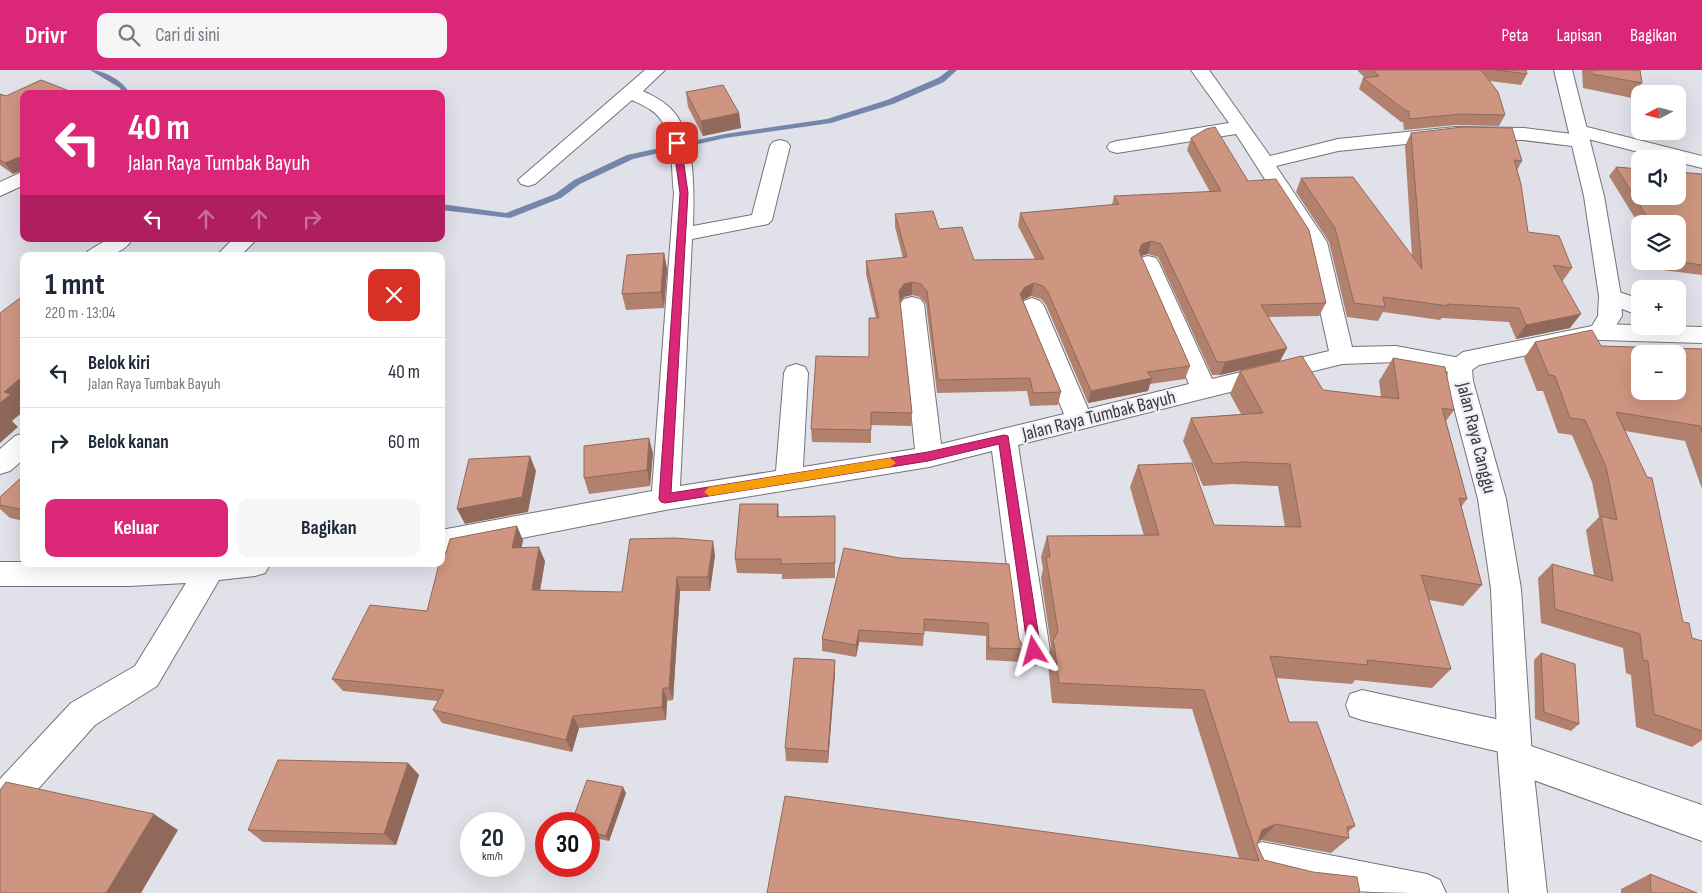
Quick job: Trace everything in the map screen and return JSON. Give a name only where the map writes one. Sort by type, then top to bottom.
[{"type":"street","points":[[528,180],[656,70]]},
{"type":"street","points":[[1200,70],[1241,127],[1316,242],[1342,356]]},
{"type":"street","points":[[1563,70],[1594,196],[1610,296],[1610,316],[1600,332]]},
{"type":"street","points":[[632,92],[662,110],[670,119],[677,143],[684,193],[665,499]]},
{"type":"street","points":[[1117,147],[1241,127]]},
{"type":"street","points":[[1264,163],[1338,145],[1455,133],[1579,136],[1702,162]]},
{"type":"street","points":[[681,235],[761,220],[780,146]]},
{"type":"street","points":[[0,190],[20,179]]},
{"type":"street","points":[[102,252],[117,242]]},
{"type":"street","points":[[231,252],[243,242]]},
{"type":"street","points":[[1148,263],[1204,390]]},
{"type":"street","points":[[1610,296],[1631,304]]},
{"type":"street","points":[[912,304],[928,456]]},
{"type":"street","points":[[1032,306],[1080,421]]},
{"type":"street","name":"Jalan Raya Canggu","points":[[1528,893],[1514,748],[1506,589],[1492,499],[1460,381],[1460,366],[1472,358],[1600,332],[1695,334]]},
{"type":"street","name":"Jalan Raya Tumbak Bayuh","points":[[445,541],[665,499],[928,456],[1080,421],[1342,356],[1396,354],[1460,366]]},
{"type":"street","points":[[789,479],[796,373]]},
{"type":"street","points":[[1004,439],[1034,651]]},
{"type":"street","points":[[0,464],[20,446]]},
{"type":"street","points":[[0,574],[129,574],[228,567]]},
{"type":"street","points":[[0,805],[83,714],[146,676],[210,569]]},
{"type":"street","points":[[1362,705],[1514,748],[1702,823]]},
{"type":"street","points":[[1262,860],[1426,893]]},
{"type":"building","points":[[1373,70],[1481,70],[1498,92],[1505,115],[1461,114],[1409,119],[1409,111],[1406,111],[1363,78],[1379,76]]},
{"type":"building","points":[[1496,70],[1526,70],[1527,74]]},
{"type":"building","points":[[1592,70],[1640,70],[1642,83],[1592,74]]},
{"type":"building","points":[[41,80],[67,90],[20,90],[20,157],[5,163],[0,160],[0,94],[6,96]]},
{"type":"building","points":[[723,85],[739,113],[701,121],[686,92]]},
{"type":"building","points":[[1215,127],[1248,181],[1276,179],[1309,230],[1326,303],[1261,305],[1287,348],[1225,362],[1217,362],[1161,244],[1151,241],[1142,244],[1139,251],[1190,366],[1147,372],[1152,378],[1091,391],[1048,292],[1043,286],[1034,283],[1025,287],[1020,294],[1061,392],[1033,393],[1030,378],[938,380],[927,291],[921,284],[912,282],[904,284],[899,291],[912,413],[871,412],[871,430],[811,429],[816,356],[869,357],[869,318],[879,318],[866,261],[907,257],[895,214],[933,211],[939,229],[962,227],[974,260],[1044,259],[1020,213],[1119,204],[1114,196],[1221,191],[1191,138],[1206,129]]},
{"type":"building","points":[[1462,127],[1512,128],[1522,161],[1514,160],[1521,184],[1528,232],[1559,236],[1572,268],[1553,265],[1581,314],[1526,325],[1519,308],[1447,304],[1449,306],[1383,297],[1385,307],[1354,303],[1335,228],[1301,178],[1353,177],[1422,269],[1411,133]]},
{"type":"building","points":[[1616,167],[1631,168],[1631,191]]},
{"type":"building","points":[[1686,173],[1702,174],[1702,265],[1686,263],[1686,215],[1646,215],[1640,205],[1686,205]]},
{"type":"building","points":[[664,253],[661,292],[622,294],[627,255]]},
{"type":"building","points":[[20,298],[20,378],[4,392],[11,394],[0,403],[0,313]]},
{"type":"building","points":[[1592,330],[1601,346],[1631,347],[1631,400],[1686,400],[1686,349],[1702,349],[1702,432],[1700,426],[1616,412],[1647,477],[1652,478],[1683,622],[1689,623],[1692,638],[1702,641],[1702,731],[1654,714],[1648,661],[1643,660],[1640,634],[1555,609],[1552,564],[1613,581],[1601,516],[1617,520],[1606,467],[1585,420],[1570,418],[1555,376],[1549,375],[1535,342]]},
{"type":"building","points":[[1302,356],[1323,390],[1399,399],[1393,358],[1445,367],[1454,410],[1442,408],[1467,499],[1459,498],[1482,585],[1421,575],[1451,669],[1367,660],[1368,665],[1270,656],[1289,722],[1317,722],[1355,826],[1347,827],[1349,838],[1276,824],[1262,830],[1257,845],[1264,860],[1313,872],[1357,877],[1360,893],[767,893],[785,796],[1259,861],[1204,690],[1059,683],[1054,643],[1052,643],[1058,631],[1046,557],[1050,557],[1047,536],[1159,535],[1138,465],[1192,463],[1214,525],[1301,527],[1290,464],[1243,462],[1213,464],[1191,418],[1263,413],[1240,371]]},
{"type":"building","points":[[649,438],[647,470],[584,478],[584,446]]},
{"type":"building","points":[[530,456],[522,497],[457,509],[469,459]]},
{"type":"building","points":[[20,479],[20,509],[0,505],[0,497]]},
{"type":"building","points":[[740,504],[778,504],[777,517],[835,516],[835,563],[781,564],[781,559],[735,559]]},
{"type":"building","points":[[517,526],[512,548],[539,547],[532,590],[622,592],[630,539],[675,538],[713,541],[708,577],[677,577],[669,688],[663,688],[662,707],[573,716],[566,740],[433,710],[444,690],[332,679],[370,605],[427,611],[438,567],[445,567],[445,553],[450,539]]},
{"type":"building","points":[[844,548],[900,558],[1009,564],[1019,639],[1025,649],[989,648],[988,623],[924,619],[924,634],[859,630],[856,645],[822,639]]},
{"type":"building","points":[[1541,653],[1575,664],[1579,724],[1544,712]]},
{"type":"building","points":[[794,658],[835,660],[828,751],[785,748]]},
{"type":"building","points":[[278,760],[408,763],[384,834],[248,830]]},
{"type":"building","points":[[587,780],[623,787],[606,836],[600,835],[600,812],[575,812]]},
{"type":"building","points":[[6,782],[154,814],[106,893],[0,893],[0,790]]},
{"type":"building","points":[[1650,874],[1697,893],[1651,893]]},
{"type":"waterway","points":[[94,70],[123,87],[124,90]]},
{"type":"waterway","points":[[445,208],[507,216],[558,196],[577,182],[630,157],[725,136],[828,121],[890,102],[941,80],[953,70]]},
{"type":"slow traffic","points":[[709,492],[890,463]]},
{"type":"route","points":[[677,143],[684,193],[665,499],[928,456],[1004,439],[1034,651]]}]
